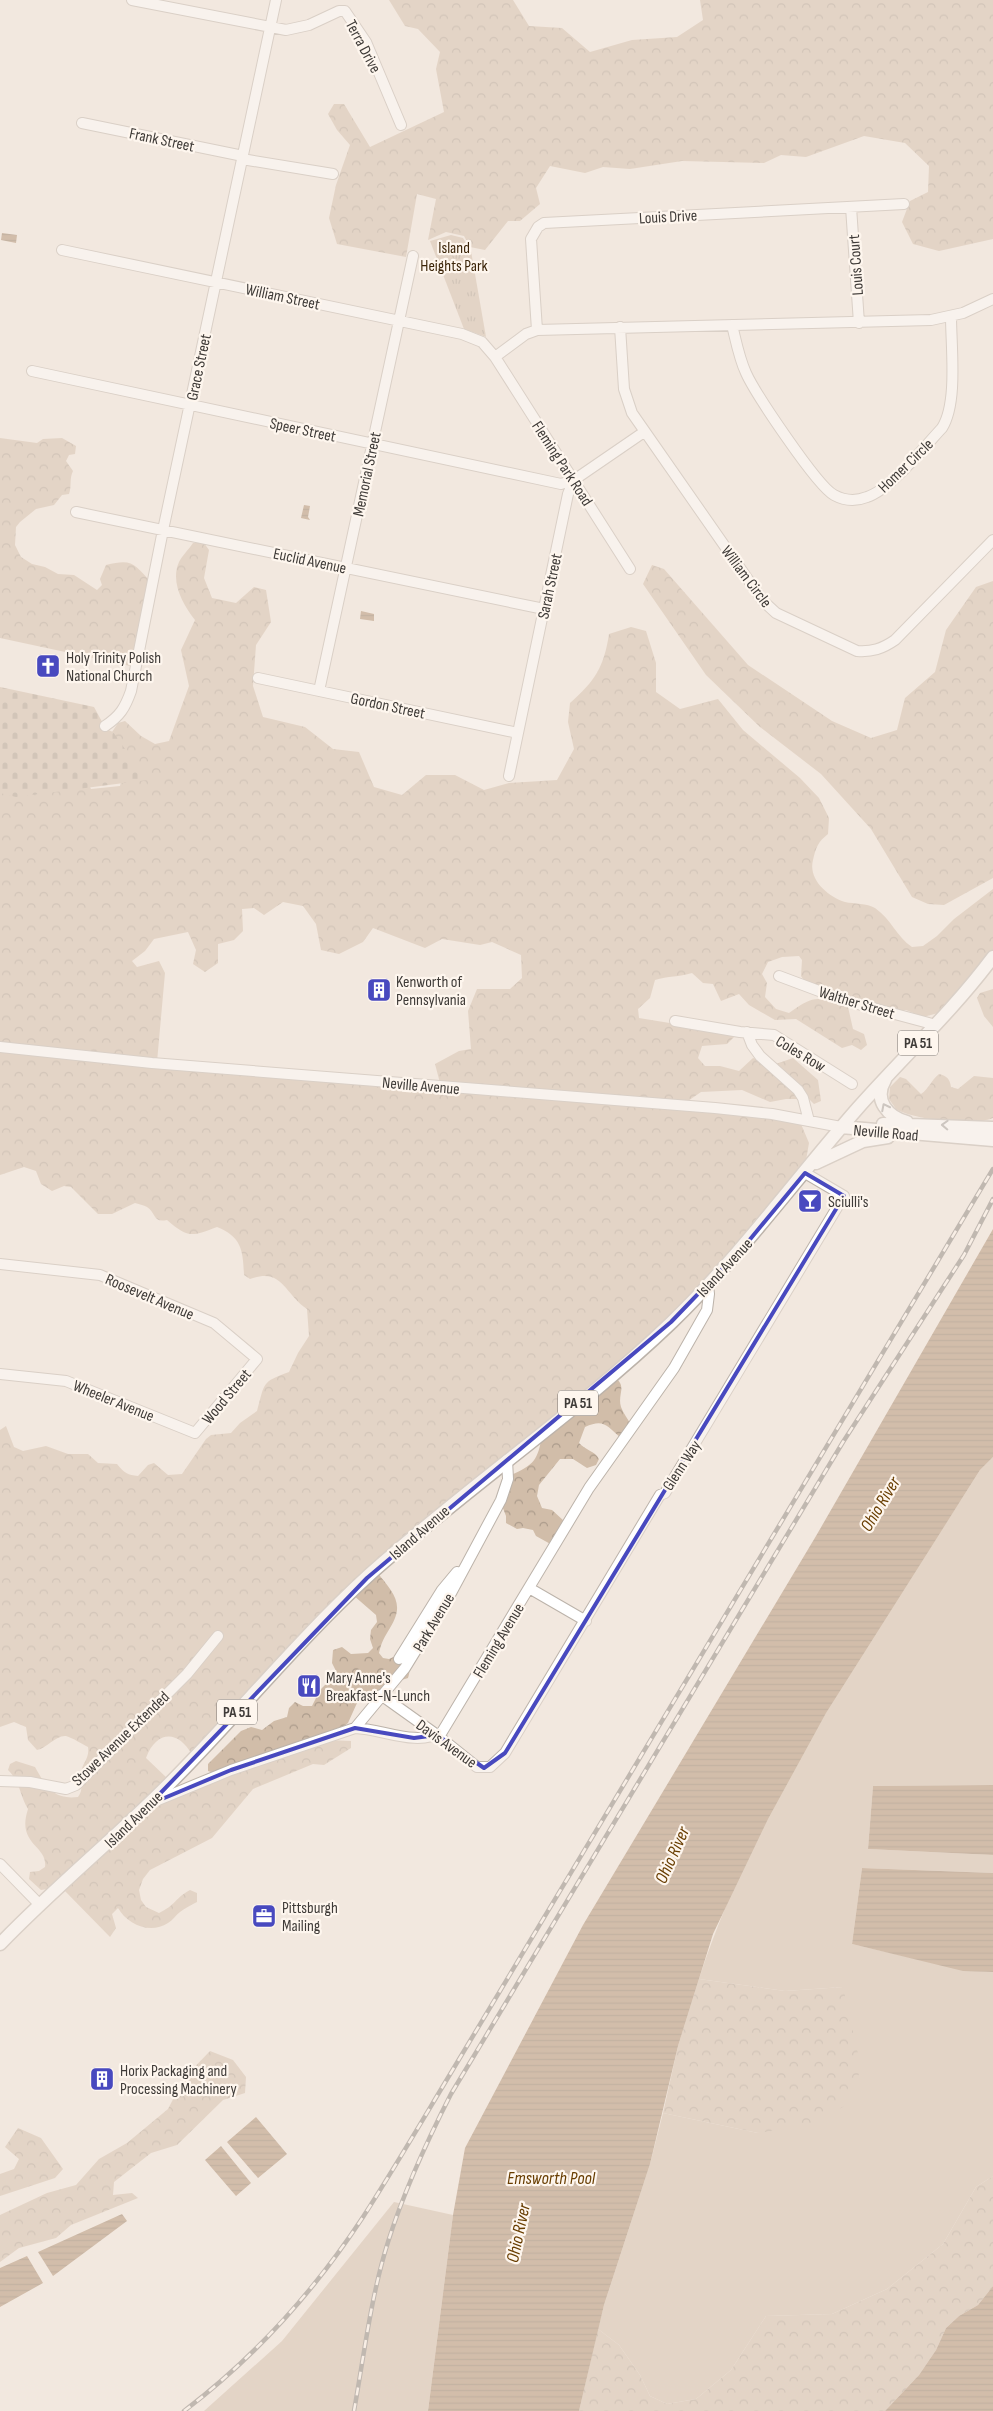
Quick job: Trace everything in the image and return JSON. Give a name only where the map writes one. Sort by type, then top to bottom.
[{"type":"main road","name":"PA 51","points":[[842,1128],[890,1072],[936,1025],[974,982],[993,956]]},
{"type":"main road","points":[[890,1072],[883,1084],[883,1106],[895,1118],[917,1125]]},
{"type":"main road","name":"Neville Road","points":[[842,1128],[864,1124],[917,1125],[971,1132],[993,1140]]},
{"type":"main road","name":"Neville Road","points":[[842,1128],[925,1136],[993,1128]]},
{"type":"main road","name":"Island Avenue","points":[[0,1944],[150,1804],[297,1648],[367,1578],[446,1508],[606,1381],[671,1322],[708,1285],[842,1128]]},
{"type":"main road","points":[[808,1170],[863,1141],[878,1138],[925,1136]]},
{"type":"street","points":[[132,0],[270,28]]},
{"type":"street","name":"Grace Street","points":[[105,726],[119,716],[126,706],[131,691],[163,530],[276,0]]},
{"type":"street","name":"Terra Drive","points":[[270,28],[298,29],[339,11],[345,11],[366,42],[401,125]]},
{"type":"street","name":"Frank Street","points":[[82,123],[242,158],[333,174]]},
{"type":"street","name":"Louis Drive","points":[[537,330],[531,239],[538,227],[544,223],[904,204]]},
{"type":"street","name":"Louis Court","points":[[851,207],[859,323]]},
{"type":"street","name":"William Street","points":[[62,250],[472,337],[482,342],[495,357]]},
{"type":"street","name":"Memorial Street","points":[[319,691],[413,256]]},
{"type":"street","points":[[495,357],[526,334],[537,330],[931,320],[951,316],[993,298]]},
{"type":"street","name":"Homer Circle","points":[[732,325],[742,364],[753,385],[817,480],[834,495],[852,500],[867,498],[881,490],[942,428],[947,420],[951,396],[951,316]]},
{"type":"street","name":"William Circle","points":[[620,327],[624,388],[629,407],[644,432],[769,608],[844,647],[870,652],[884,648],[895,640],[993,540]]},
{"type":"street","name":"Fleming Park Road","points":[[495,357],[630,568]]},
{"type":"street","name":"Speer Street","points":[[32,371],[561,484],[574,480]]},
{"type":"street","points":[[574,480],[644,432]]},
{"type":"street","name":"Sarah Street","points":[[509,776],[568,494],[574,480]]},
{"type":"street","name":"Euclid Avenue","points":[[76,512],[544,609]]},
{"type":"street","name":"Gordon Street","points":[[258,678],[518,733]]},
{"type":"street","name":"Walther Street","points":[[779,976],[843,1000],[936,1025]]},
{"type":"street","name":"Coles Row","points":[[675,1021],[774,1035],[852,1084]]},
{"type":"street","name":"Coles Row","points":[[747,1032],[752,1046],[760,1056],[798,1090],[803,1098],[809,1121]]},
{"type":"street","name":"Neville Avenue","points":[[0,1047],[152,1063],[715,1108],[772,1114],[842,1128]]},
{"type":"street","name":"Glenn Way","points":[[490,1767],[498,1762],[517,1736],[844,1196],[808,1170]]},
{"type":"street","name":"Roosevelt Avenue","points":[[0,1264],[100,1274],[214,1323],[257,1358]]},
{"type":"street","name":"Fleming Avenue","points":[[438,1735],[447,1726],[589,1488],[674,1368],[706,1310],[710,1294],[708,1285]]},
{"type":"street","name":"Wood Street","points":[[195,1433],[257,1358]]},
{"type":"street","name":"Wheeler Avenue","points":[[0,1374],[66,1381],[195,1433]]},
{"type":"street","name":"Park Avenue","points":[[354,1728],[405,1668],[450,1595],[468,1558],[501,1500],[508,1479],[507,1460]]},
{"type":"street","name":"Park Avenue","points":[[399,1659],[442,1590],[468,1558]]},
{"type":"street","points":[[529,1588],[586,1621]]},
{"type":"street","name":"Stowe Avenue Extended","points":[[0,1781],[30,1782],[66,1789],[76,1785],[187,1674],[218,1636]]},
{"type":"street","name":"Davis Avenue","points":[[381,1695],[438,1735],[477,1767],[490,1767]]},
{"type":"street","points":[[150,1804],[231,1770],[354,1728],[373,1729],[414,1738],[438,1735]]},
{"type":"street","points":[[0,1864],[40,1906]]},
{"type":"highlighted area","points":[[805,1173],[844,1196],[505,1753],[484,1768],[437,1735],[414,1738],[355,1728],[231,1770],[150,1804],[367,1578],[671,1322],[747,1243]]},
{"type":"green space","points":[[389,0],[513,0],[529,26],[562,28],[590,52],[632,40],[677,37],[703,20],[700,0],[993,0],[993,239],[939,251],[913,244],[902,222],[910,201],[928,192],[929,166],[905,143],[864,136],[806,157],[781,155],[764,163],[682,161],[630,169],[603,167],[585,173],[550,166],[536,188],[540,204],[520,221],[508,221],[485,250],[470,247],[464,236],[446,232],[428,240],[436,199],[417,194],[406,257],[337,244],[329,218],[336,185],[350,145],[337,130],[328,114],[334,104],[344,104],[370,147],[444,112],[436,69],[440,52],[418,29],[405,26]]},
{"type":"green space","name":"Island Heights Park","points":[[451,235],[463,238],[471,251],[486,337],[464,329],[430,241]]},
{"type":"green space","points":[[0,438],[37,443],[43,439],[62,438],[76,446],[75,454],[69,455],[66,461],[73,471],[69,494],[62,495],[54,505],[36,509],[20,522],[16,527],[15,545],[21,557],[32,564],[45,567],[58,574],[74,575],[97,590],[102,585],[100,579],[106,565],[122,562],[128,563],[141,571],[152,583],[135,667],[0,638]]},
{"type":"green space","points":[[193,543],[204,543],[209,550],[204,578],[212,598],[236,603],[254,587],[266,590],[271,622],[256,645],[253,686],[263,717],[305,727],[333,749],[359,752],[374,787],[402,795],[426,775],[455,775],[484,790],[509,783],[557,780],[574,749],[568,722],[570,703],[586,688],[597,673],[604,656],[609,634],[631,627],[646,631],[656,663],[656,692],[680,709],[718,699],[743,730],[800,778],[819,798],[829,818],[828,834],[818,845],[812,867],[813,874],[820,886],[832,896],[845,902],[872,906],[881,912],[902,938],[912,947],[923,946],[937,936],[954,919],[993,889],[993,954],[946,1011],[923,1017],[906,1010],[893,1012],[808,986],[801,976],[802,960],[799,956],[782,957],[768,962],[762,974],[767,983],[765,997],[776,1009],[789,1013],[811,1000],[817,999],[848,1007],[853,1029],[864,1034],[867,1045],[861,1050],[852,1045],[842,1048],[796,1019],[775,1020],[749,1005],[739,994],[721,1001],[713,984],[703,983],[692,973],[655,980],[650,998],[638,1009],[639,1018],[737,1034],[727,1044],[702,1046],[698,1058],[705,1066],[720,1066],[739,1071],[753,1058],[773,1065],[793,1058],[818,1080],[821,1101],[814,1104],[809,1099],[786,1099],[770,1102],[742,1090],[701,1092],[685,1103],[440,1083],[435,1064],[459,1051],[471,1049],[468,1011],[477,989],[510,989],[522,978],[521,955],[492,942],[480,945],[442,939],[425,948],[373,928],[363,942],[339,954],[321,950],[316,924],[303,906],[283,902],[264,915],[254,908],[242,909],[243,931],[234,940],[218,944],[218,963],[205,972],[193,964],[196,950],[188,932],[154,939],[145,951],[132,961],[137,967],[159,961],[165,973],[157,1062],[0,1045],[0,770],[85,776],[91,789],[120,786],[123,773],[130,761],[112,732],[118,723],[125,721],[141,736],[155,744],[169,741],[189,686],[181,650],[195,620],[182,600],[176,577],[179,562]]},
{"type":"green space","points":[[652,565],[664,569],[748,665],[832,721],[871,738],[897,730],[905,698],[935,672],[946,630],[976,587],[993,581],[993,878],[944,905],[928,904],[912,897],[871,829],[821,774],[760,727],[706,675],[643,584]]},
{"type":"green space","points":[[0,687],[94,707],[106,729],[113,732],[147,780],[16,797],[0,793]]},
{"type":"green space","points":[[993,989],[993,1027],[984,1016],[977,998],[980,993]]},
{"type":"green space","points":[[0,1049],[772,1117],[801,1124],[809,1143],[805,1166],[745,1241],[665,1323],[609,1373],[451,1499],[192,1755],[174,1737],[161,1738],[155,1742],[146,1758],[168,1779],[53,1888],[41,1890],[29,1879],[30,1872],[39,1871],[45,1867],[45,1860],[26,1830],[25,1821],[28,1809],[18,1784],[8,1770],[10,1764],[16,1761],[35,1767],[43,1781],[52,1791],[63,1796],[78,1797],[81,1789],[82,1769],[88,1754],[88,1747],[66,1736],[62,1736],[37,1750],[28,1740],[26,1727],[14,1722],[0,1727],[0,1430],[6,1426],[14,1447],[23,1451],[46,1446],[68,1454],[88,1454],[98,1463],[117,1464],[124,1471],[135,1476],[138,1476],[148,1465],[154,1463],[168,1475],[182,1474],[206,1439],[211,1435],[231,1433],[240,1423],[257,1411],[263,1389],[273,1378],[289,1372],[309,1336],[307,1309],[276,1279],[261,1276],[250,1279],[244,1275],[240,1246],[232,1235],[225,1231],[217,1227],[201,1233],[185,1233],[167,1220],[157,1219],[147,1207],[135,1203],[112,1214],[98,1214],[71,1187],[64,1186],[52,1191],[41,1184],[36,1171],[24,1167],[0,1175]]},
{"type":"green space","points":[[939,1074],[948,1078],[951,1087],[958,1089],[974,1076],[993,1078],[993,1118],[972,1122],[929,1119],[896,1109],[889,1099],[890,1087],[900,1077],[906,1079],[921,1094]]},
{"type":"green space","points":[[614,1377],[618,1380],[621,1387],[621,1407],[631,1425],[621,1438],[601,1423],[585,1427],[579,1443],[597,1456],[599,1459],[596,1465],[587,1468],[573,1459],[560,1459],[539,1485],[537,1496],[542,1508],[552,1510],[564,1521],[554,1546],[536,1536],[533,1530],[517,1529],[506,1523],[506,1516],[501,1503],[511,1475],[534,1461],[539,1450],[542,1435]]},
{"type":"green space","points":[[993,1457],[993,1785],[873,1786],[868,1849],[993,1855],[993,1873],[862,1868],[852,1944],[963,1970],[993,1972],[993,2176],[976,2187],[943,2244],[887,2289],[832,2314],[766,2316],[731,2370],[696,2399],[667,2404],[650,2396],[640,2375],[619,2345],[598,2329],[650,2164],[663,2113],[758,2133],[843,1987],[785,1991],[699,1979],[724,1912],[753,1846],[823,1717],[980,1470]]},
{"type":"green space","points":[[377,1572],[392,1592],[397,1605],[395,1619],[383,1640],[379,1653],[383,1658],[389,1659],[398,1655],[404,1660],[409,1667],[408,1678],[392,1683],[379,1693],[364,1696],[357,1703],[348,1723],[340,1729],[331,1730],[327,1735],[214,1773],[208,1771],[208,1764],[241,1731],[251,1727],[262,1730],[274,1721],[287,1717],[289,1708],[295,1702],[303,1706],[312,1706],[320,1690],[337,1673],[332,1663],[333,1650],[342,1647],[351,1654],[368,1653],[373,1648],[370,1639],[371,1630],[377,1622],[376,1615],[353,1595]]},
{"type":"green space","points":[[328,1740],[351,1741],[351,1748],[324,1765],[313,1764],[253,1789],[212,1838],[150,1870],[143,1879],[139,1890],[141,1900],[146,1907],[159,1913],[190,1890],[197,1893],[197,1902],[182,1911],[168,1923],[154,1928],[140,1926],[127,1919],[118,1908],[112,1914],[116,1928],[110,1937],[63,1889],[153,1805],[208,1782]]},
{"type":"green space","points":[[699,1979],[785,1991],[843,1987],[861,2067],[850,2103],[810,2125],[758,2133],[663,2113],[678,2046]]},
{"type":"green space","points":[[210,2051],[233,2060],[246,2077],[245,2093],[223,2100],[177,2145],[151,2153],[114,2182],[113,2195],[132,2193],[138,2198],[71,2225],[56,2238],[19,2248],[0,2262],[0,2215],[47,2193],[76,2185],[99,2159],[127,2143],[168,2109],[184,2078]]},
{"type":"green space","points":[[18,2128],[41,2138],[63,2169],[55,2178],[0,2196],[0,2174],[14,2169],[19,2159],[5,2147]]},
{"type":"green space","points":[[993,2176],[993,2286],[978,2305],[959,2316],[946,2328],[936,2350],[919,2375],[885,2411],[579,2411],[598,2329],[619,2345],[640,2375],[650,2396],[667,2404],[696,2399],[731,2370],[766,2316],[832,2314],[887,2289],[943,2244],[976,2187]]},
{"type":"green space","points":[[394,2202],[453,2215],[428,2411],[204,2411],[282,2341]]},
{"type":"water","points":[[2,233],[17,235],[16,243],[1,240]]},
{"type":"water","points":[[304,505],[310,506],[308,517],[310,520],[301,518]]},
{"type":"water","points":[[361,611],[374,614],[374,621],[360,619]]},
{"type":"water","name":"Emsworth Pool","points":[[993,1229],[993,1457],[980,1470],[826,1713],[768,1819],[713,1934],[678,2046],[650,2164],[604,2305],[579,2411],[428,2411],[453,2215],[465,2148],[583,1925],[816,1536]]},
{"type":"water","points":[[993,1785],[993,1855],[868,1849],[873,1786]]},
{"type":"water","points":[[862,1868],[993,1873],[993,1972],[963,1971],[852,1944]]},
{"type":"water","points":[[256,2117],[287,2154],[258,2178],[227,2142]]},
{"type":"water","points":[[221,2146],[251,2183],[236,2196],[205,2160]]},
{"type":"water","points":[[122,2214],[127,2221],[53,2276],[38,2252]]},
{"type":"water","points":[[27,2256],[43,2283],[0,2307],[0,2268]]},
{"type":"water","points":[[993,2286],[993,2411],[885,2411],[919,2375],[936,2350],[946,2328],[959,2316],[978,2305]]},
{"type":"railway","points":[[184,2411],[235,2369],[282,2322],[325,2271],[363,2217],[416,2132],[993,1169]]},
{"type":"railway","points":[[354,2411],[372,2304],[388,2242],[417,2166],[451,2094],[843,1442],[964,1255],[993,1199]]},
{"type":"place","name":"Holy Trinity Polish National Church","points":[[48,666]]},
{"type":"place","name":"Kenworth of Pennsylvania","points":[[379,990]]},
{"type":"place","name":"Sciulli's","points":[[810,1201]]},
{"type":"place","name":"Mary Anne's Breakfast-N-Lunch","points":[[309,1686]]},
{"type":"place","name":"Pittsburgh Mailing","points":[[264,1916]]},
{"type":"place","name":"Horix Packaging and Processing Machinery","points":[[102,2079]]},
{"type":"water label","name":"Ohio River","points":[[880,1504]]},
{"type":"water label","name":"Ohio River","points":[[672,1855]]},
{"type":"water label","name":"Ohio River","points":[[518,2233]]}]
